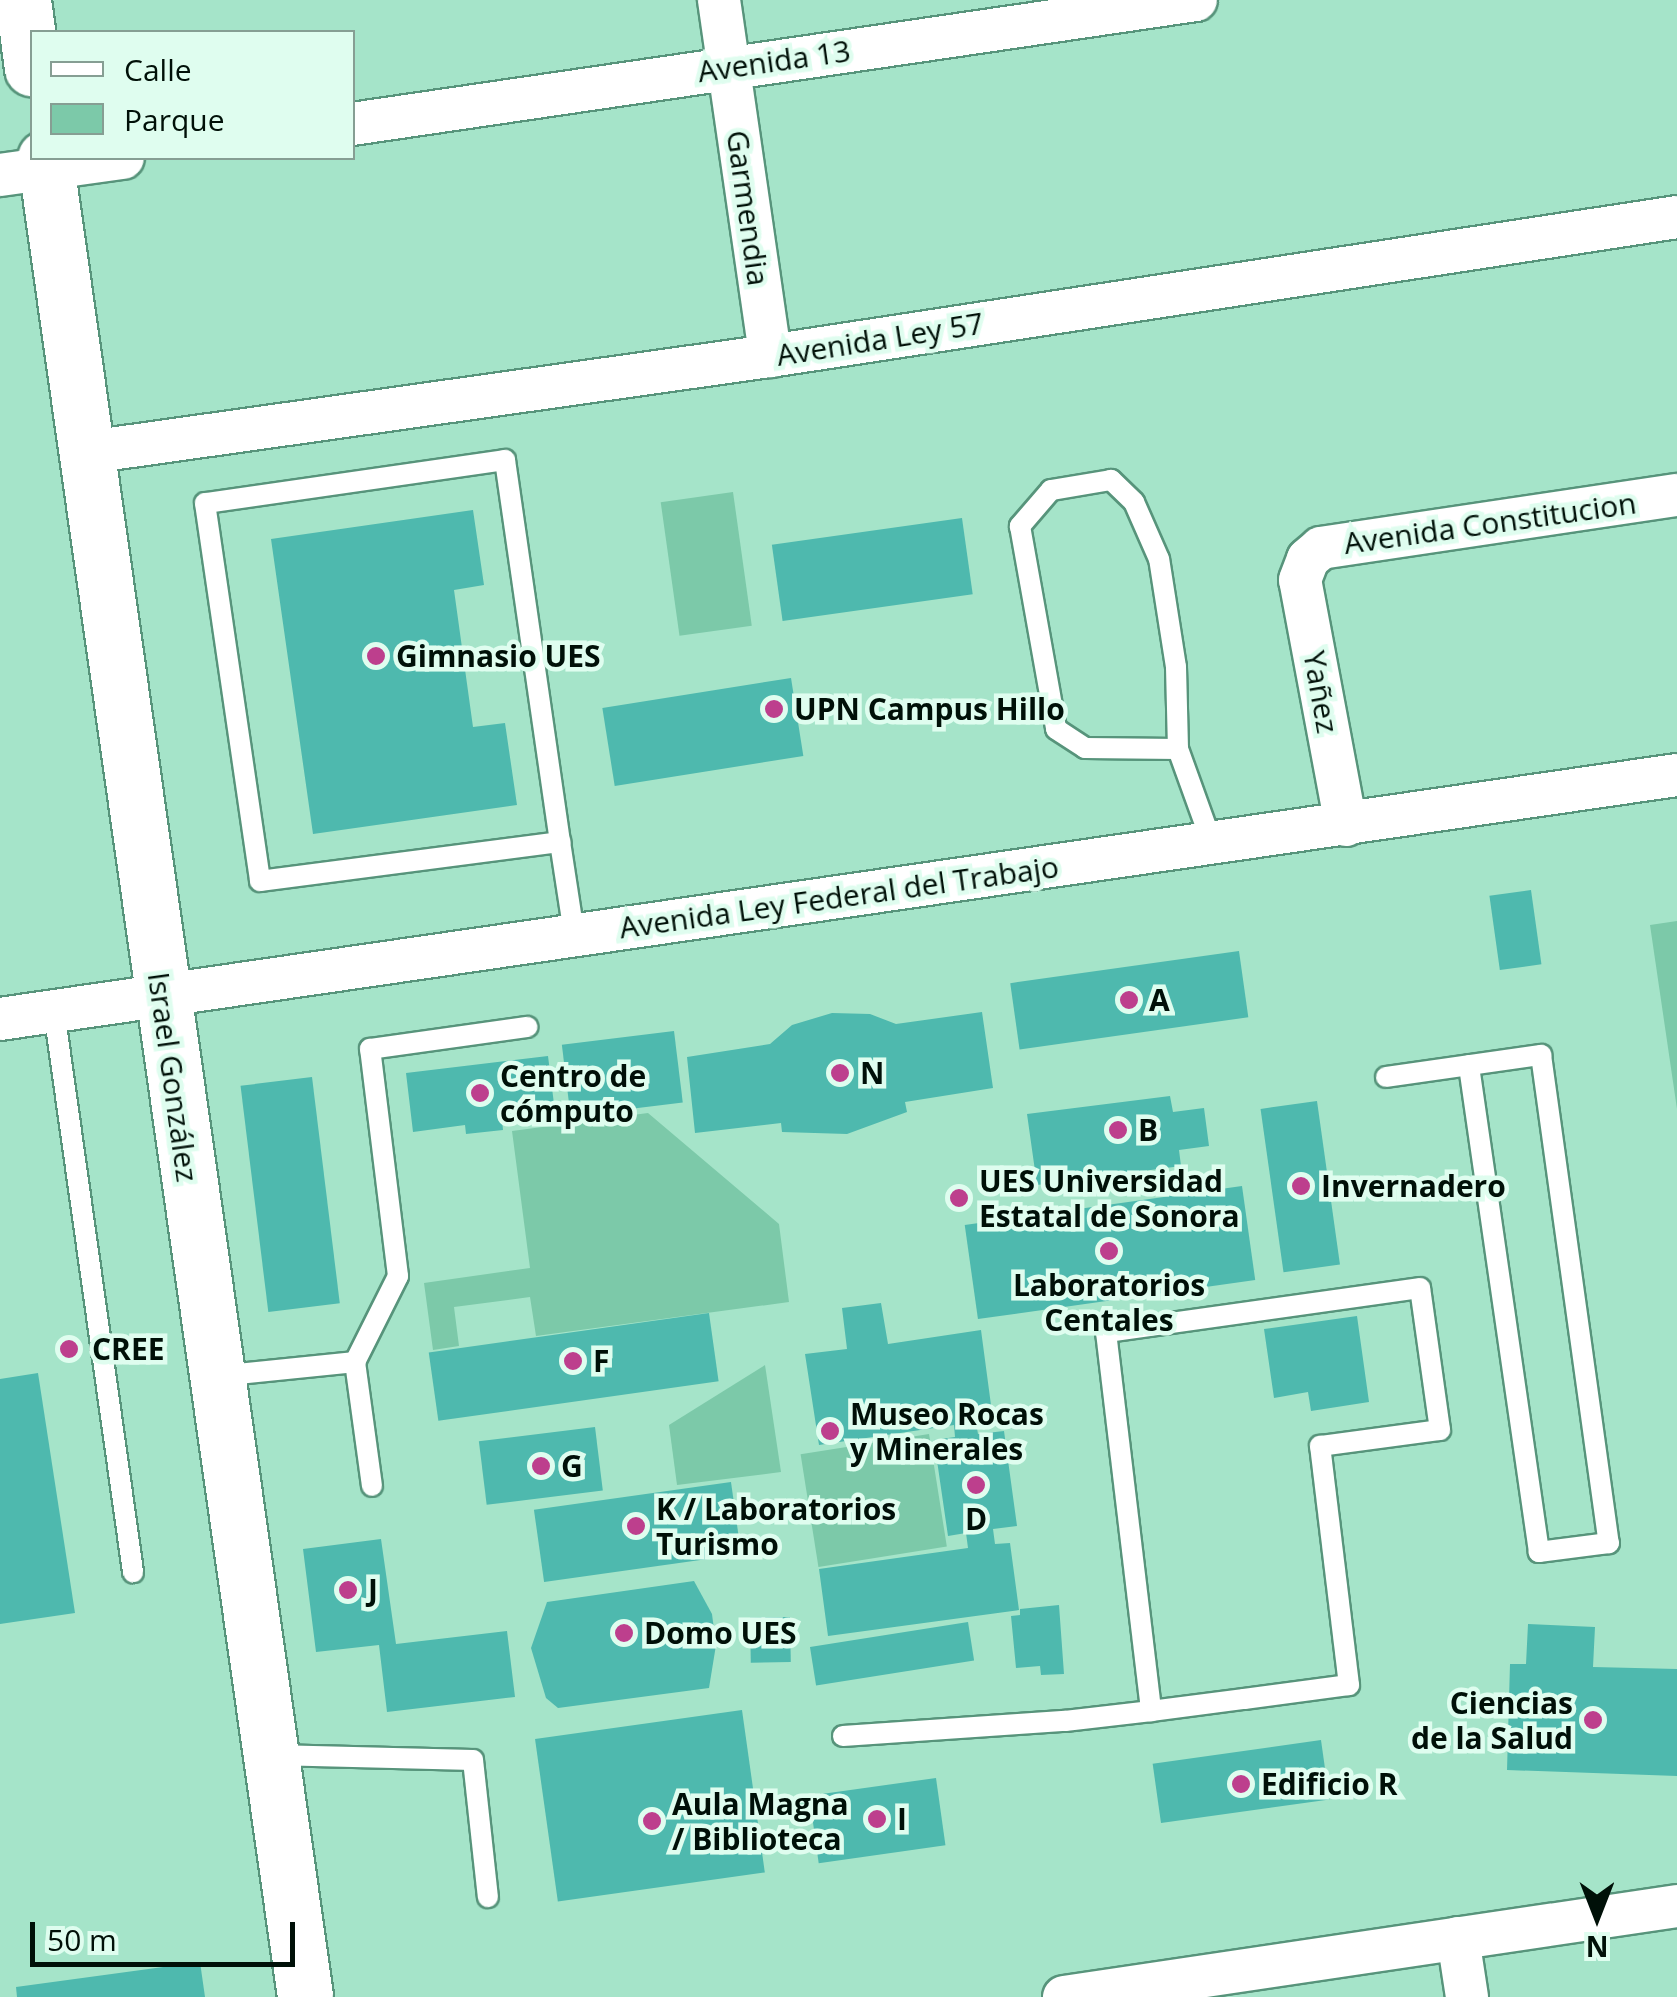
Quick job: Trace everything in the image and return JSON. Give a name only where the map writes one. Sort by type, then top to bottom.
[{"type":"street","points":[[23,0],[30,53]]},
{"type":"street","name":"Garmendia","points":[[719,0],[770,356]]},
{"type":"street","name":"Avenida 13","points":[[355,124],[1196,0]]},
{"type":"street","points":[[31,167],[103,160]]},
{"type":"street","name":"Israel González","points":[[31,167],[82,452],[305,1997]]},
{"type":"street","name":"Avenida Ley 57","points":[[82,452],[770,356],[1677,217]]},
{"type":"street","name":"Avenida Constitucion","points":[[1308,559],[1321,548],[1677,496]]},
{"type":"street","name":"Yañez","points":[[1308,559],[1300,580],[1346,825]]},
{"type":"street","name":"Avenida Ley Federal del Trabajo","points":[[0,1019],[574,933],[1213,846],[1677,775]]},
{"type":"street","points":[[1064,1997],[1677,1906]]},
{"type":"street","points":[[1458,1938],[1466,1997]]},
{"type":"lane","points":[[560,842],[260,882],[205,503],[505,460],[574,933]]},
{"type":"lane","points":[[1178,749],[1086,748],[1056,729],[1020,526],[1051,490],[1112,480],[1134,502],[1158,559],[1176,667],[1178,749],[1213,846]]},
{"type":"lane","points":[[54,1011],[134,1572]]},
{"type":"lane","points":[[372,1486],[355,1362],[398,1276],[370,1049],[526,1026]]},
{"type":"lane","points":[[1386,1077],[1541,1056],[1609,1543],[1539,1552],[1469,1066]]},
{"type":"lane","points":[[842,1736],[1151,1711],[1348,1685],[1320,1446],[1440,1430],[1420,1288],[1106,1332],[1151,1711]]},
{"type":"lane","points":[[216,1376],[355,1362]]},
{"type":"lane","points":[[270,1755],[473,1760],[488,1897]]},
{"type":"green space","points":[[733,492],[752,626],[679,636],[661,502]]},
{"type":"green space","points":[[1677,921],[1677,1109],[1650,925]]},
{"type":"green space","points":[[648,1113],[779,1224],[789,1302],[536,1336],[530,1297],[454,1307],[459,1346],[433,1350],[424,1283],[530,1268],[512,1131]]},
{"type":"green space","points":[[765,1365],[781,1472],[677,1485],[669,1425]]},
{"type":"green space","points":[[929,1434],[947,1547],[818,1567],[801,1454]]},
{"type":"building","name":"Gimnasio UES","points":[[473,510],[484,585],[454,590],[473,727],[505,723],[517,805],[313,834],[271,539]]},
{"type":"building","points":[[962,518],[973,594],[783,621],[772,545]]},
{"type":"building","points":[[791,678],[803,756],[615,786],[602,708]]},
{"type":"building","points":[[1531,890],[1541,964],[1500,970],[1489,896]]},
{"type":"building","name":"A","points":[[1239,951],[1248,1017],[1020,1049],[1010,983]]},
{"type":"building","name":"N","points":[[982,1012],[993,1088],[905,1102],[907,1112],[847,1134],[782,1132],[781,1123],[695,1133],[687,1057],[770,1044],[792,1025],[832,1013],[870,1014],[896,1024]]},
{"type":"building","points":[[674,1031],[683,1102],[571,1116],[562,1045]]},
{"type":"building","name":"Centro de cómputo","points":[[548,1056],[555,1112],[502,1119],[503,1130],[466,1134],[465,1125],[413,1132],[406,1073]]},
{"type":"building","points":[[312,1077],[340,1303],[268,1312],[241,1086]]},
{"type":"building","name":"B","points":[[1170,1096],[1173,1112],[1204,1108],[1209,1146],[1179,1150],[1181,1166],[1037,1185],[1027,1114]]},
{"type":"building","name":"Invernadero","points":[[1317,1101],[1340,1264],[1284,1272],[1261,1109]]},
{"type":"building","name":"Laboratorios Centales","points":[[1242,1186],[1255,1280],[978,1319],[965,1225]]},
{"type":"building","name":"D","points":[[881,1303],[888,1344],[981,1330],[993,1420],[976,1422],[978,1434],[1004,1431],[1017,1526],[993,1529],[995,1544],[1010,1543],[1019,1610],[828,1636],[819,1569],[968,1548],[966,1533],[948,1536],[934,1440],[955,1437],[954,1425],[819,1445],[805,1354],[847,1349],[842,1308]]},
{"type":"building","name":"F","points":[[709,1313],[719,1381],[438,1421],[429,1352]]},
{"type":"building","points":[[1357,1316],[1369,1402],[1311,1411],[1308,1392],[1274,1398],[1264,1329]]},
{"type":"building","points":[[38,1373],[75,1613],[0,1624],[0,1379]]},
{"type":"building","name":"G","points":[[595,1427],[603,1491],[487,1505],[479,1441]]},
{"type":"building","name":"K / Laboratorios Turismo","points":[[731,1482],[741,1554],[544,1582],[534,1510]]},
{"type":"building","name":"J","points":[[381,1539],[396,1644],[507,1631],[515,1697],[387,1712],[379,1645],[316,1652],[303,1549]]},
{"type":"building","name":"Domo UES","points":[[694,1581],[712,1614],[716,1645],[709,1688],[558,1708],[546,1698],[531,1648],[547,1602]]},
{"type":"building","points":[[1059,1605],[1064,1674],[1041,1675],[1040,1666],[1016,1668],[1011,1616],[1020,1615],[1020,1609]]},
{"type":"building","points":[[790,1617],[791,1662],[751,1663],[750,1618]]},
{"type":"building","points":[[968,1622],[974,1661],[816,1686],[810,1647]]},
{"type":"building","name":"Ciencias de la Salud","points":[[1528,1624],[1595,1627],[1593,1667],[1677,1669],[1677,1776],[1507,1770],[1510,1664],[1526,1664]]},
{"type":"building","name":"Aula Magna / Biblioteca","points":[[742,1710],[765,1872],[558,1901],[535,1739]]},
{"type":"building","name":"Edificio R","points":[[1321,1740],[1329,1799],[1161,1823],[1153,1764]]},
{"type":"building","name":"I","points":[[936,1778],[945,1845],[819,1863],[809,1796]]},
{"type":"building","points":[[200,1962],[205,1997],[17,1997],[16,1987]]},
{"type":"place","name":"Gimnasio UES","points":[[376,656]]},
{"type":"place","name":"UPN Campus Hillo","points":[[774,709]]},
{"type":"place","name":"A","points":[[1129,1000]]},
{"type":"place","name":"N","points":[[840,1073]]},
{"type":"place","name":"Centro de cómputo","points":[[480,1093]]},
{"type":"place","name":"B","points":[[1118,1130]]},
{"type":"place","name":"Invernadero","points":[[1301,1186]]},
{"type":"place","name":"UES Universidad Estatal de Sonora","points":[[959,1198]]},
{"type":"place","name":"Laboratorios Centales","points":[[1109,1251]]},
{"type":"place","name":"CREE","points":[[69,1349]]},
{"type":"place","name":"F","points":[[573,1361]]},
{"type":"place","name":"Museo Rocas y Minerales","points":[[830,1431]]},
{"type":"place","name":"G","points":[[541,1466]]},
{"type":"place","name":"D","points":[[976,1485]]},
{"type":"place","name":"K / Laboratorios Turismo","points":[[636,1526]]},
{"type":"place","name":"J","points":[[348,1590]]},
{"type":"place","name":"Domo UES","points":[[624,1633]]},
{"type":"place","name":"Ciencias de la Salud","points":[[1593,1720]]},
{"type":"place","name":"Edificio R","points":[[1241,1784]]},
{"type":"place","name":"I","points":[[877,1819]]},
{"type":"place","name":"Aula Magna / Biblioteca","points":[[652,1821]]}]
